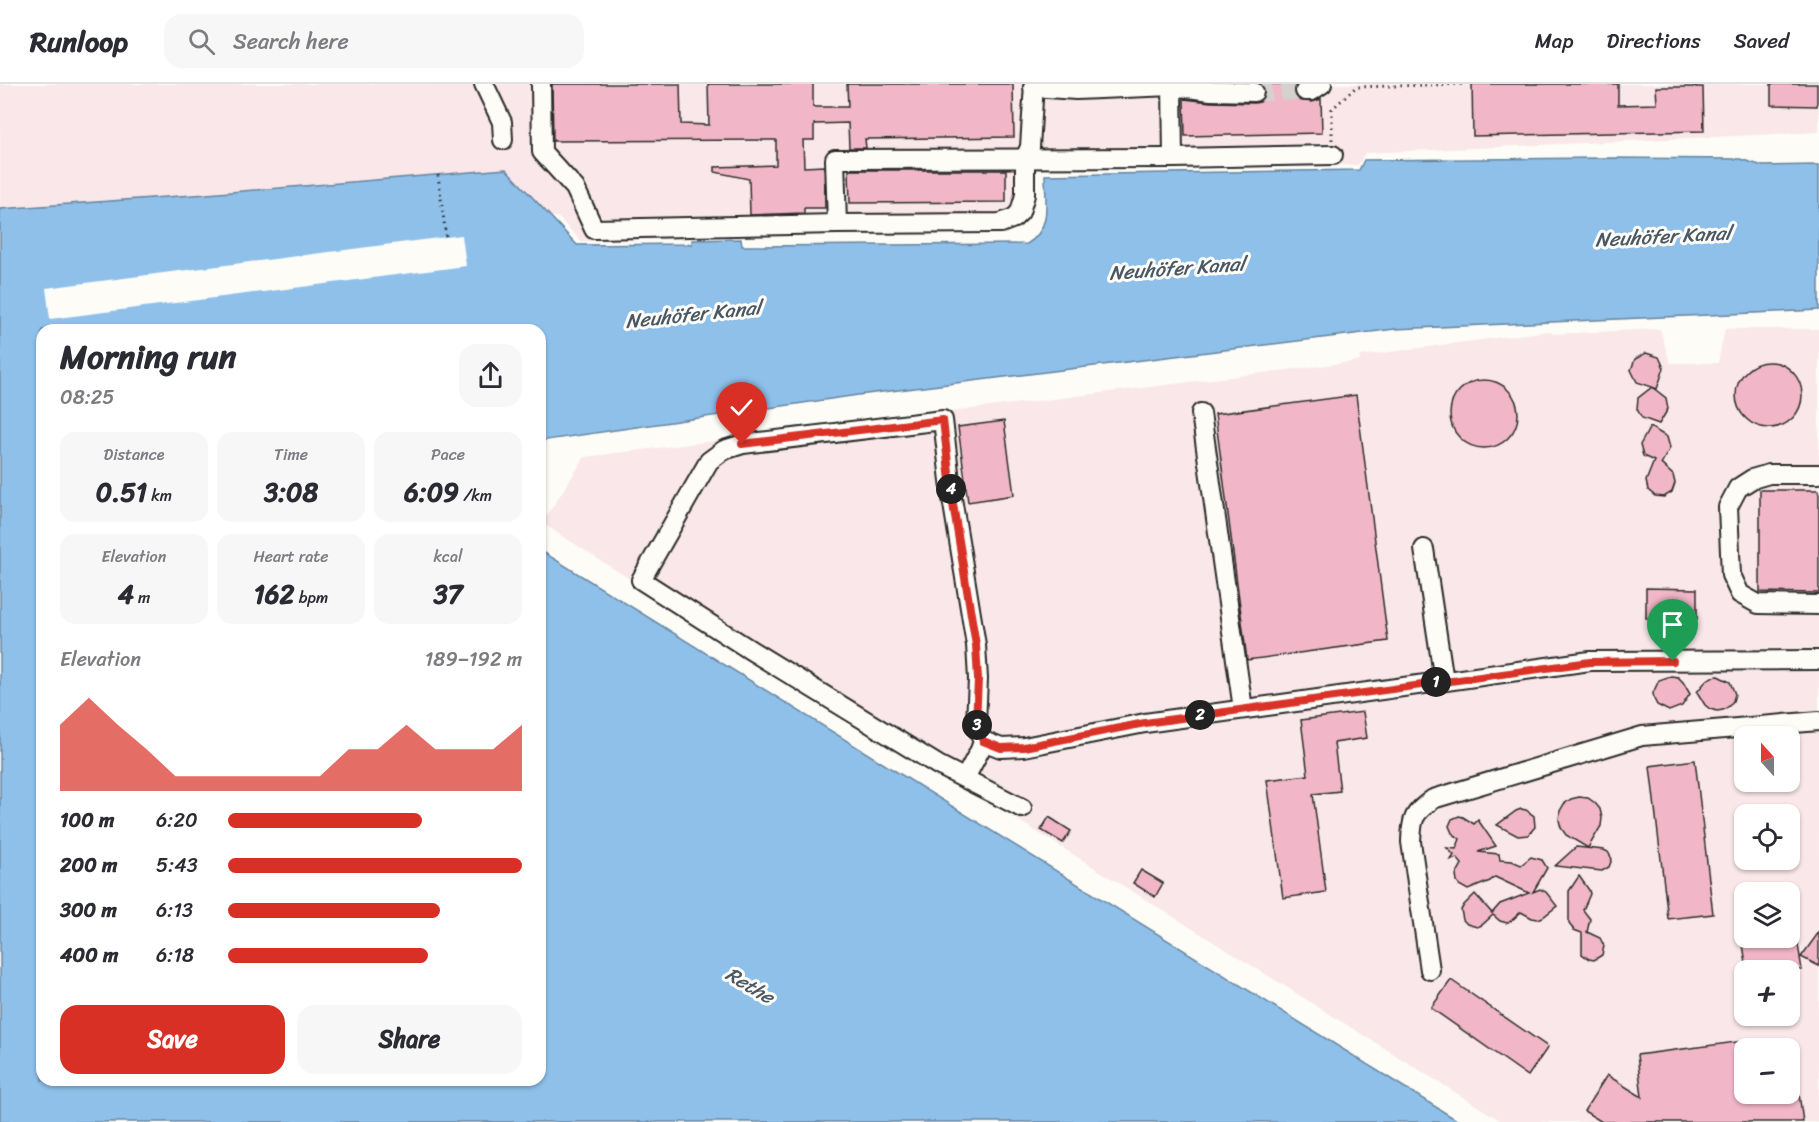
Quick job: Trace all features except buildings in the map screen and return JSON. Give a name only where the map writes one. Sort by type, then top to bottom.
[{"type":"street","points":[[484,84],[502,122],[503,140]]},
{"type":"street","points":[[541,84],[542,152],[575,188],[594,229],[837,224],[1002,224],[1020,212],[1025,195],[1025,158],[1029,147],[1033,85],[1076,90],[1172,85],[1211,91],[1254,92]]},
{"type":"street","points":[[1172,85],[1173,158]]},
{"type":"street","points":[[837,224],[835,159],[1334,155]]},
{"type":"street","points":[[1202,413],[1243,709]]},
{"type":"street","points":[[965,778],[983,741],[976,723],[978,679],[976,645],[952,498],[943,420],[742,444],[724,450],[709,461],[640,580],[938,765],[1022,808]]},
{"type":"street","points":[[1819,474],[1769,474],[1752,479],[1738,488],[1728,507],[1731,575],[1740,594],[1758,604],[1819,605]]},
{"type":"street","points":[[1424,549],[1444,681]]},
{"type":"street","points":[[983,741],[1001,748],[1024,747],[1145,723],[1590,662],[1819,660]]},
{"type":"street","points":[[1430,970],[1410,842],[1412,823],[1417,811],[1433,799],[1642,736],[1819,722]]},
{"type":"path","points":[[1334,155],[1332,109],[1356,87],[1465,84]]},
{"type":"path","points":[[438,175],[446,237]]},
{"type":"shaded area","points":[[0,84],[1819,84],[1819,132],[1365,153],[1358,165],[1039,168],[1033,174],[1031,211],[1025,221],[1014,229],[1005,231],[922,228],[765,234],[764,237],[581,241],[558,217],[551,217],[506,169],[0,209]]},
{"type":"shaded area","points":[[1660,329],[1670,363],[1718,363],[1725,329],[1819,329],[1819,1122],[1503,1122],[758,661],[546,526],[546,517],[585,457],[1360,361],[1360,356],[1549,331],[1553,334]]},
{"type":"water","points":[[1740,159],[1763,166],[1819,165],[1819,310],[1395,329],[858,395],[546,440],[546,324],[36,324],[36,1086],[546,1086],[546,554],[1460,1122],[0,1122],[0,209],[506,169],[577,245],[692,244],[692,240],[741,239],[742,246],[1027,244],[1035,238],[1044,222],[1046,213],[1045,175],[1359,170],[1364,160]]},
{"type":"pier","points":[[462,235],[466,266],[50,319],[46,288]]},
{"type":"tunnel","points":[[1254,92],[1305,91]]},
{"type":"route","points":[[742,444],[943,420],[952,498],[976,645],[978,679],[976,723],[983,741],[1001,748],[1024,747],[1145,723],[1590,662],[1673,661]]},
{"type":"water label","name":"Neuhöfer Kanal","points":[[1663,236]]},
{"type":"water label","name":"Neuhöfer Kanal","points":[[1177,268]]},
{"type":"water label","name":"Neuhöfer Kanal","points":[[693,314]]},
{"type":"water label","name":"Rethe","points":[[750,985]]}]
